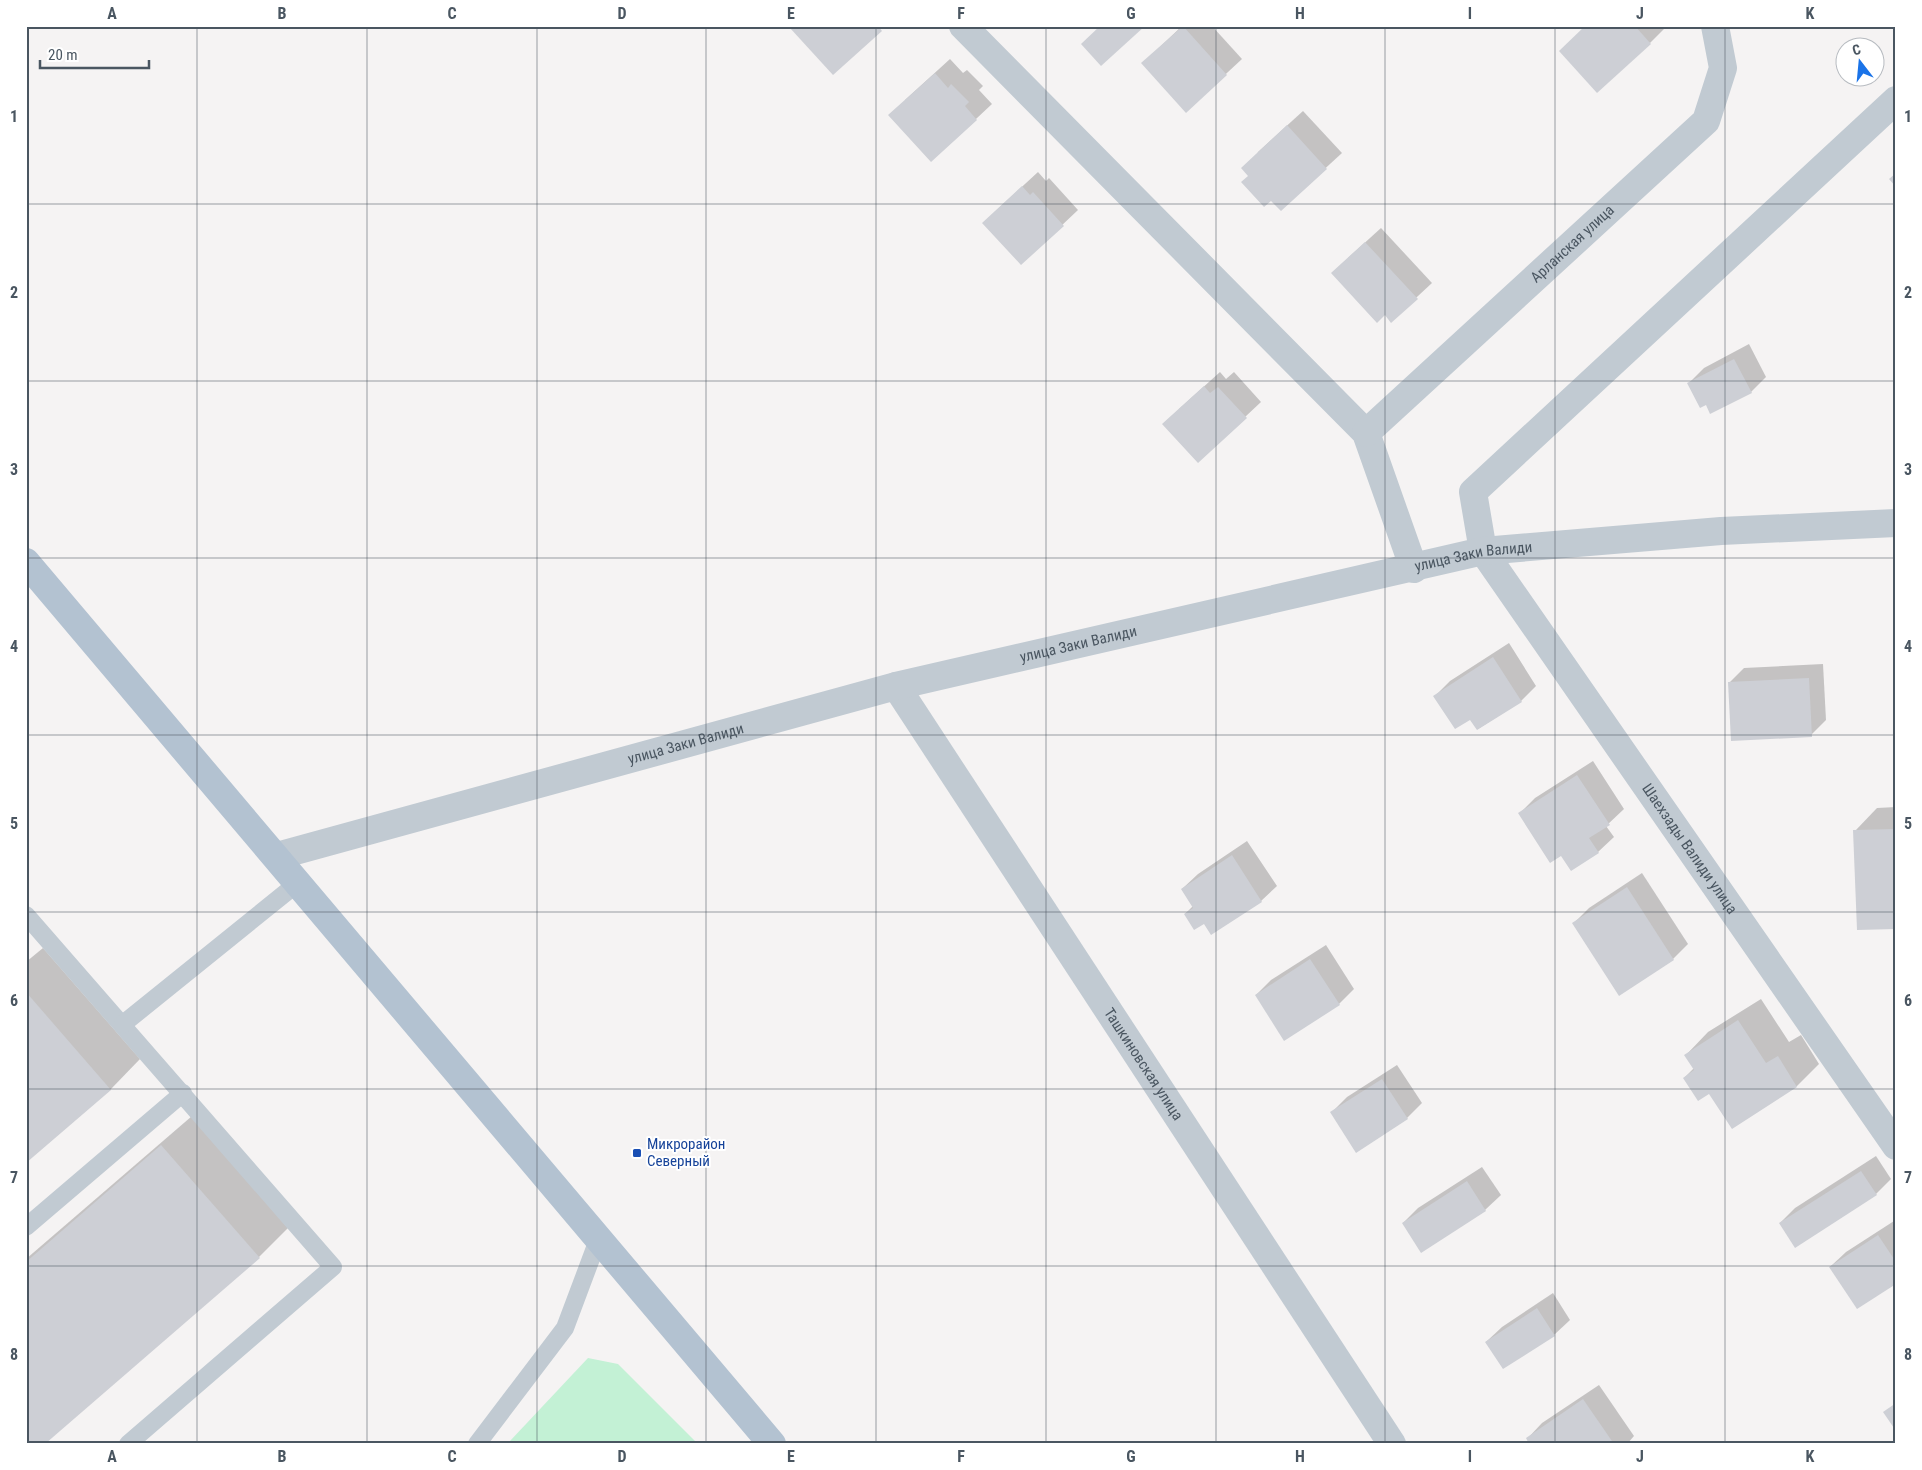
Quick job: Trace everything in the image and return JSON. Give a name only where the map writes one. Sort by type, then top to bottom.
[{"type":"main road","points":[[26,562],[299,882],[598,1240],[772,1444]]},
{"type":"street","points":[[963,26],[1366,433],[1414,569]]},
{"type":"street","name":"Арланская улица","points":[[1366,433],[1706,121],[1723,68],[1715,26]]},
{"type":"street","points":[[1483,551],[1473,492],[1896,100]]},
{"type":"street","name":"улица Заки Валиди","points":[[277,856],[896,686],[1414,569],[1483,551],[1721,531],[1896,524]]},
{"type":"street","name":"Шаехзады Валиди улица","points":[[1483,551],[1896,1146]]},
{"type":"street","name":"Ташкиновская улица","points":[[896,686],[1392,1444]]},
{"type":"lane","points":[[123,1024],[299,882]]},
{"type":"lane","points":[[26,915],[333,1267],[128,1444]]},
{"type":"lane","points":[[26,1228],[182,1093]]},
{"type":"lane","points":[[477,1444],[565,1328],[598,1240]]},
{"type":"green space","points":[[588,1358],[618,1364],[698,1444],[511,1444],[510,1441]]},
{"type":"building","points":[[792,26],[878,26],[882,31],[833,75],[790,28]]},
{"type":"building","points":[[1100,26],[1145,26],[1101,66],[1081,44]]},
{"type":"building","points":[[1183,26],[1227,75],[1186,113],[1141,63]]},
{"type":"building","points":[[1585,26],[1635,26],[1651,44],[1597,93],[1559,51]]},
{"type":"building","points":[[935,73],[948,88],[951,84],[969,102],[965,106],[977,120],[931,162],[888,115]]},
{"type":"building","points":[[1287,125],[1327,169],[1281,211],[1271,201],[1264,207],[1241,182],[1248,176],[1241,168]]},
{"type":"building","points":[[1896,173],[1896,187],[1889,179]]},
{"type":"building","points":[[1022,186],[1030,195],[1033,192],[1064,226],[1021,265],[982,223]]},
{"type":"building","points":[[1365,242],[1418,299],[1391,323],[1385,315],[1377,323],[1331,273]]},
{"type":"building","points":[[1734,359],[1752,393],[1710,414],[1706,405],[1700,408],[1687,383]]},
{"type":"building","points":[[1204,386],[1210,393],[1218,387],[1247,418],[1198,463],[1162,424]]},
{"type":"building","points":[[1893,625],[1896,625],[1896,664],[1894,664]]},
{"type":"building","points":[[1493,657],[1522,702],[1477,730],[1470,720],[1455,729],[1433,696]]},
{"type":"building","points":[[1809,678],[1812,737],[1731,741],[1728,682]]},
{"type":"building","points":[[1577,775],[1610,825],[1589,838],[1599,853],[1571,871],[1561,856],[1550,863],[1518,813]]},
{"type":"building","points":[[1896,829],[1896,929],[1857,930],[1853,830]]},
{"type":"building","points":[[1232,855],[1262,902],[1211,935],[1204,924],[1194,930],[1184,914],[1193,908],[1181,889]]},
{"type":"building","points":[[1627,887],[1674,960],[1619,996],[1572,923]]},
{"type":"building","points":[[1310,959],[1340,1005],[1284,1041],[1255,995]]},
{"type":"building","points":[[26,992],[111,1090],[26,1163]]},
{"type":"building","points":[[1738,1020],[1766,1063],[1778,1056],[1797,1087],[1732,1129],[1709,1094],[1698,1101],[1683,1078],[1694,1070],[1684,1055]]},
{"type":"building","points":[[1382,1079],[1408,1119],[1356,1153],[1330,1112]]},
{"type":"building","points":[[161,1145],[260,1258],[45,1444],[26,1444],[26,1262]]},
{"type":"building","points":[[1861,1171],[1877,1195],[1795,1248],[1779,1223]]},
{"type":"building","points":[[1467,1181],[1486,1211],[1421,1253],[1402,1223]]},
{"type":"building","points":[[1878,1235],[1896,1262],[1896,1284],[1857,1309],[1829,1267]]},
{"type":"building","points":[[1537,1308],[1555,1336],[1503,1369],[1485,1342]]},
{"type":"building","points":[[1583,1399],[1614,1444],[1529,1444],[1526,1438]]},
{"type":"building","points":[[1896,1403],[1896,1431],[1883,1412]]},
{"type":"place","name":"Микрорайон Северный","points":[[637,1153]]}]
